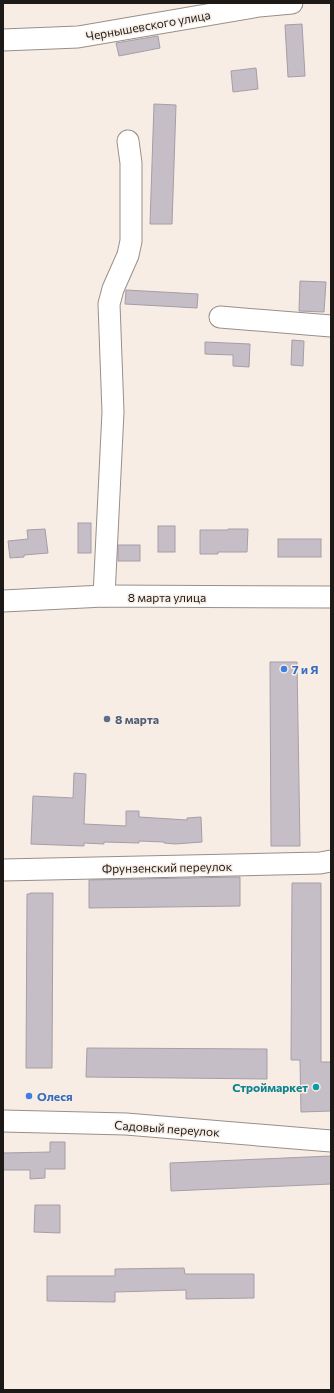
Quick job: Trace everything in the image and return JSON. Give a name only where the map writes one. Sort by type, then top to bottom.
[{"type":"street","name":"Чернышевского улица","points":[[3,40],[78,37],[259,6],[292,3]]},
{"type":"street","points":[[104,596],[113,412],[109,304],[113,289],[128,255],[131,241],[131,163],[128,141]]},
{"type":"street","points":[[220,317],[331,326]]},
{"type":"street","name":"8 марта улица","points":[[3,601],[104,596],[331,597]]},
{"type":"street","name":"Фрунзенский переулок","points":[[3,870],[320,863],[331,861]]},
{"type":"street","name":"Садовый переулок","points":[[3,1120],[126,1124],[331,1141]]},
{"type":"building","points":[[302,24],[305,76],[288,77],[285,25]]},
{"type":"building","points":[[158,36],[160,48],[119,56],[116,43]]},
{"type":"building","points":[[256,68],[258,89],[233,92],[231,71]]},
{"type":"building","points":[[154,104],[176,105],[172,224],[150,224]]},
{"type":"building","points":[[300,281],[326,282],[324,312],[299,311]]},
{"type":"building","points":[[126,290],[198,294],[197,308],[125,304]]},
{"type":"building","points":[[292,340],[304,341],[303,366],[291,365]]},
{"type":"building","points":[[205,342],[250,344],[249,367],[233,366],[233,355],[205,354]]},
{"type":"building","points":[[78,523],[91,523],[91,553],[78,553]]},
{"type":"building","points":[[158,526],[175,526],[175,552],[158,552]]},
{"type":"building","points":[[45,529],[48,553],[10,558],[8,541],[28,539],[27,530]]},
{"type":"building","points":[[248,529],[247,552],[218,552],[218,554],[200,554],[200,530]]},
{"type":"building","points":[[278,539],[321,539],[321,557],[278,557]]},
{"type":"building","points":[[118,545],[140,545],[140,561],[118,561]]},
{"type":"building","points":[[270,662],[297,662],[300,846],[271,846]]},
{"type":"building","points":[[74,773],[86,774],[84,824],[126,826],[126,811],[139,811],[139,817],[187,820],[187,818],[201,817],[202,842],[175,844],[139,841],[139,843],[104,842],[104,844],[84,843],[84,846],[31,844],[33,796],[73,798]]},
{"type":"building","points":[[240,877],[240,906],[89,908],[89,880]]},
{"type":"building","points":[[292,883],[321,883],[321,1062],[331,1062],[331,1111],[301,1112],[300,1060],[291,1060]]},
{"type":"building","points":[[53,893],[52,1068],[26,1068],[27,894]]},
{"type":"building","points":[[87,1048],[267,1049],[267,1079],[86,1077]]},
{"type":"building","points":[[50,1142],[65,1142],[65,1169],[45,1169],[45,1178],[30,1179],[30,1170],[3,1170],[3,1153],[50,1152]]},
{"type":"building","points":[[331,1156],[331,1184],[171,1191],[170,1163]]},
{"type":"building","points":[[35,1205],[60,1205],[60,1233],[34,1232]]},
{"type":"building","points":[[184,1268],[185,1274],[254,1274],[254,1298],[186,1299],[186,1290],[115,1292],[115,1302],[47,1301],[47,1276],[115,1276],[115,1269]]},
{"type":"place","name":"7 и Я","points":[[284,669]]},
{"type":"place","name":"8 марта","points":[[107,719]]},
{"type":"place","name":"Строймаркет","points":[[316,1087]]},
{"type":"place","name":"Олеся","points":[[29,1096]]}]
